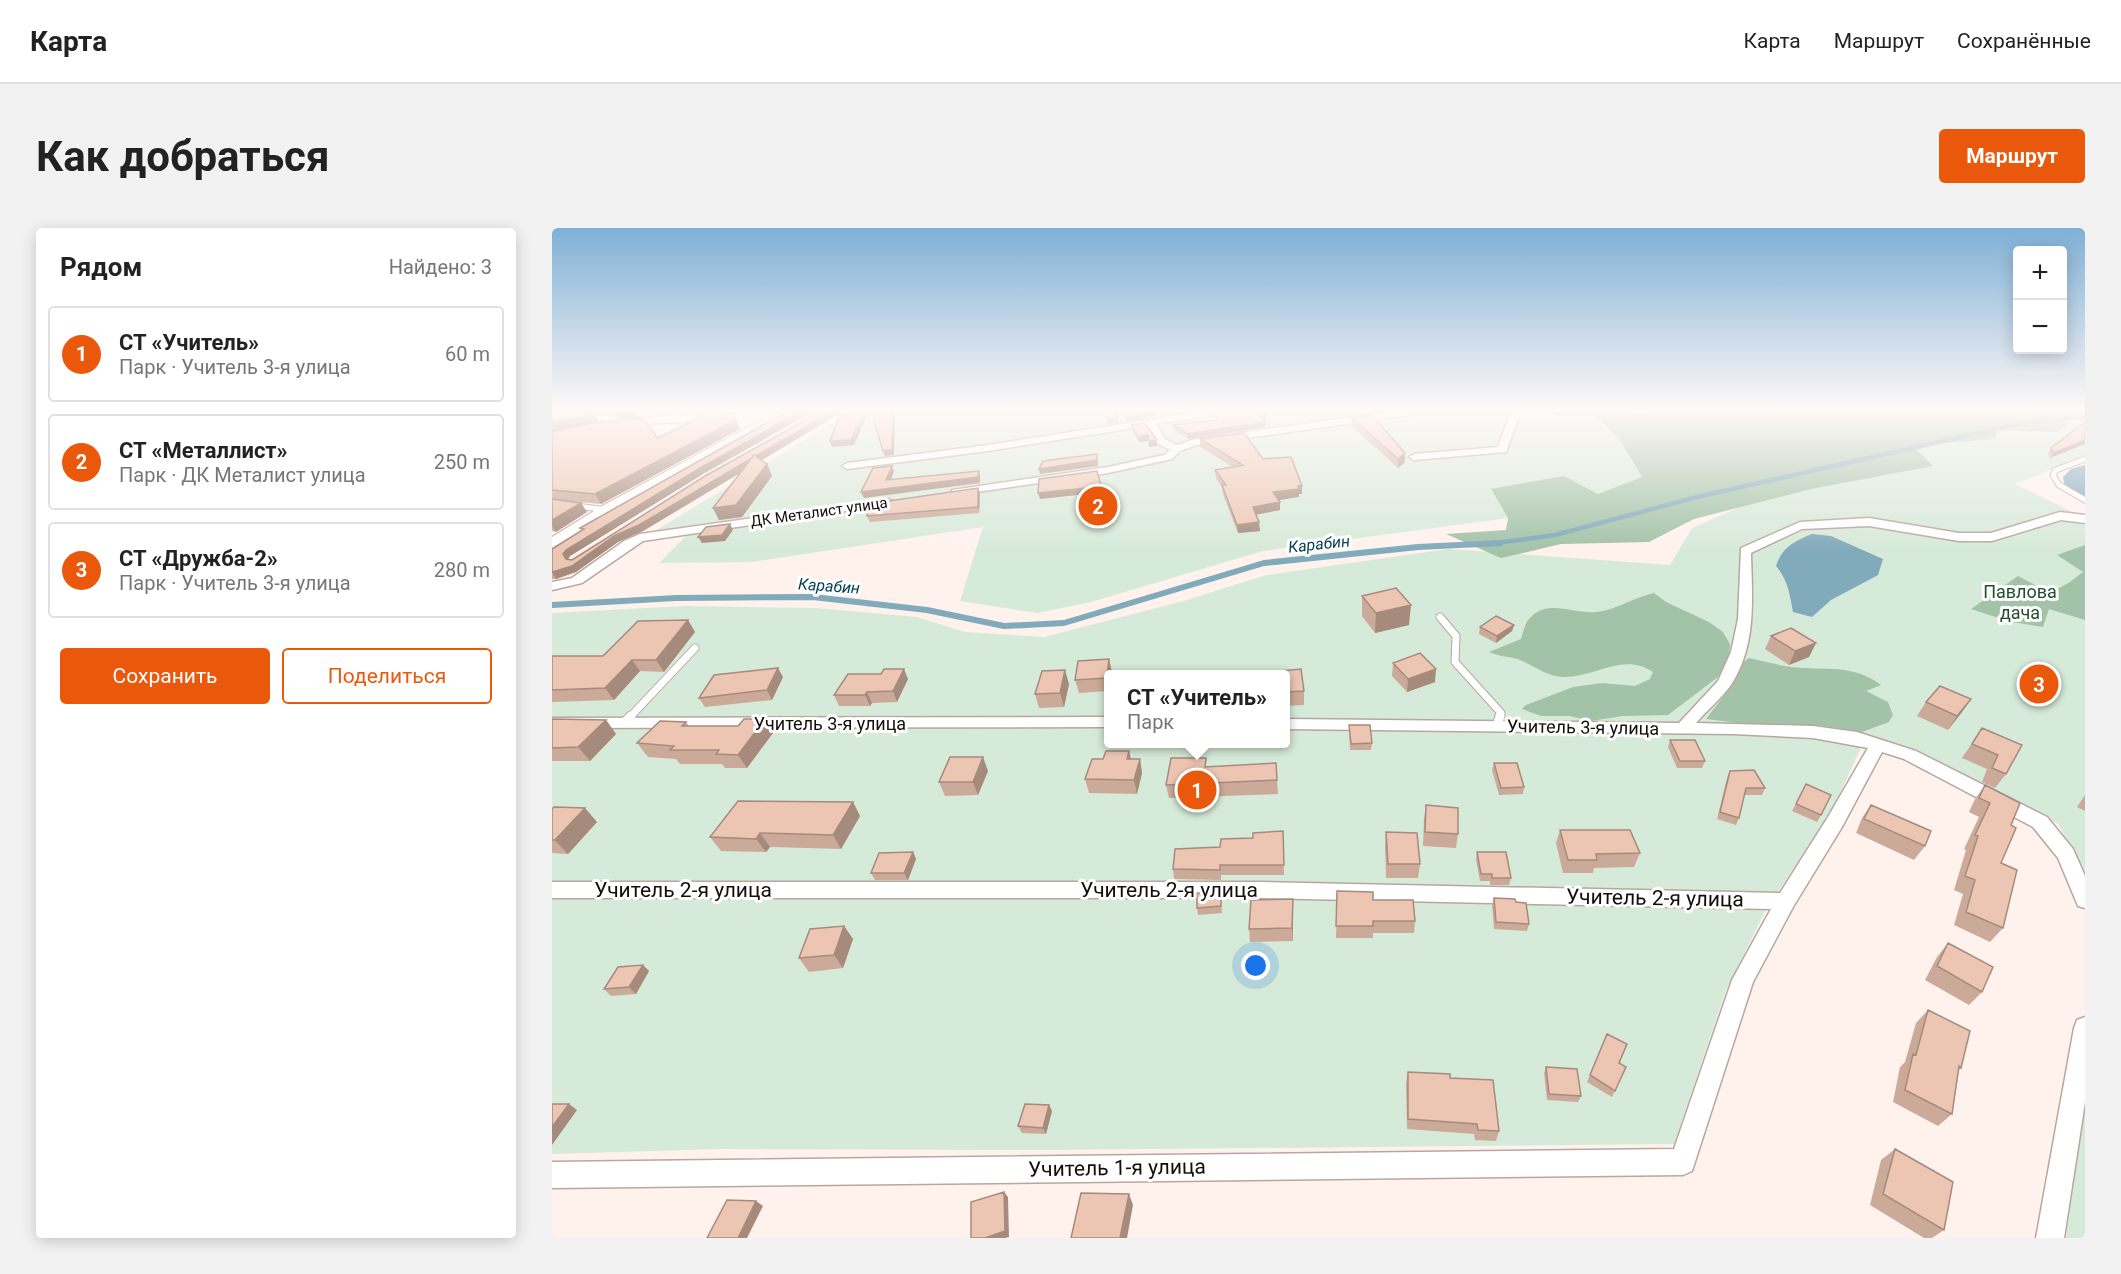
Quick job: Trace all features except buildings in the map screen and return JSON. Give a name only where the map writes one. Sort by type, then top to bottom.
[{"type":"street","points":[[552,545],[608,510],[702,458]]},
{"type":"street","points":[[847,466],[909,458]]},
{"type":"street","points":[[944,494],[1108,470],[1163,458]]},
{"type":"street","name":"ДК Металист улица","points":[[552,586],[563,586],[580,580],[629,542],[652,534],[897,501]]},
{"type":"street","points":[[1684,728],[1724,682],[1744,639],[1745,551],[1800,526],[1869,522],[1959,537],[1992,537],[2061,516],[2085,519]]},
{"type":"street","name":"Учитель 3-я улица","points":[[552,723],[1104,722]]},
{"type":"street","name":"Учитель 3-я улица","points":[[1290,724],[1684,728],[1813,732],[1857,738],[1910,755],[2040,822],[2066,854],[2085,900]]},
{"type":"street","points":[[1785,901],[1835,822],[1878,745]]},
{"type":"street","name":"Учитель 2-я улица","points":[[552,890],[1259,890],[1785,901]]},
{"type":"street","name":"Учитель 1-я улица","points":[[552,1175],[1683,1162],[1743,980],[1785,901]]},
{"type":"street","points":[[2050,1238],[2085,1028]]},
{"type":"lane","points":[[2085,459],[2056,470],[2053,475],[2059,485],[2085,500]]},
{"type":"lane","points":[[552,503],[608,510]]},
{"type":"lane","points":[[1440,616],[1454,630],[1458,642],[1455,662],[1501,713],[1497,726]]},
{"type":"lane","points":[[624,723],[695,648]]},
{"type":"green space","points":[[774,458],[1631,458],[1642,477],[1598,494],[1564,476],[1491,490],[1508,518],[1263,551],[1091,602],[1037,613],[960,601],[983,527],[752,562],[659,563],[695,527],[655,531]]},
{"type":"green space","points":[[1631,458],[1925,458],[1933,466],[1811,489],[1694,519],[1649,542],[1561,544],[1501,558],[1446,534],[1506,530],[1508,518],[1491,489],[1564,476],[1598,494],[1642,477]]},
{"type":"green space","points":[[1925,458],[2080,458],[2015,484],[2085,518],[2085,545],[2071,555],[2085,564],[2085,871],[2058,824],[1929,757],[1922,767],[1862,745],[1831,813],[1767,908],[1726,990],[1674,1144],[1050,1150],[720,1149],[552,1154],[552,613],[684,606],[816,608],[917,617],[965,632],[1044,637],[1187,600],[1266,575],[1448,549],[1670,565],[1692,528],[1774,492],[1932,465]]},
{"type":"green space","name":"Павлова дача","points":[[2085,545],[2085,620],[2049,609],[2043,627],[2011,622],[1971,609],[2018,576],[2050,593],[2070,582],[2083,572],[2057,555]]},
{"type":"green space","points":[[1654,593],[1666,602],[1709,622],[1723,632],[1730,644],[1729,657],[1718,677],[1668,715],[1623,716],[1591,721],[1569,716],[1541,716],[1522,709],[1526,705],[1573,687],[1602,683],[1635,686],[1650,679],[1653,672],[1642,666],[1631,664],[1576,676],[1558,677],[1520,660],[1489,652],[1521,639],[1528,620],[1537,612],[1545,609],[1597,612]]},
{"type":"green space","points":[[1749,658],[1791,667],[1838,669],[1859,673],[1881,685],[1866,691],[1888,702],[1893,715],[1889,722],[1862,732],[1818,725],[1762,726],[1706,719],[1726,693],[1737,667]]},
{"type":"green space","points":[[2085,1089],[2085,1238],[2066,1238]]},
{"type":"water","points":[[2085,465],[2085,497],[2064,484],[2063,477],[2071,469]]},
{"type":"water","points":[[1812,534],[1831,536],[1883,559],[1878,575],[1831,600],[1812,617],[1793,612],[1786,582],[1776,566],[1786,549]]},
{"type":"waterway","name":"Карабин","points":[[1493,543],[1555,535],[1697,497],[1868,458]]},
{"type":"waterway","name":"Карабин","points":[[552,605],[676,598],[813,597],[927,610],[1004,626],[1064,623],[1264,563],[1418,547],[1493,543]]},
{"type":"waterway","name":"Карабин","points":[[1488,544],[1493,543]]},
{"type":"waterway","name":"Карабин","points":[[1493,543],[1500,543]]},
{"type":"place","name":"СТ «Металлист»","points":[[1098,506]]},
{"type":"place","name":"СТ «Дружба-2»","points":[[2039,684]]},
{"type":"place","name":"СТ «Учитель»","points":[[1197,790]]}]
